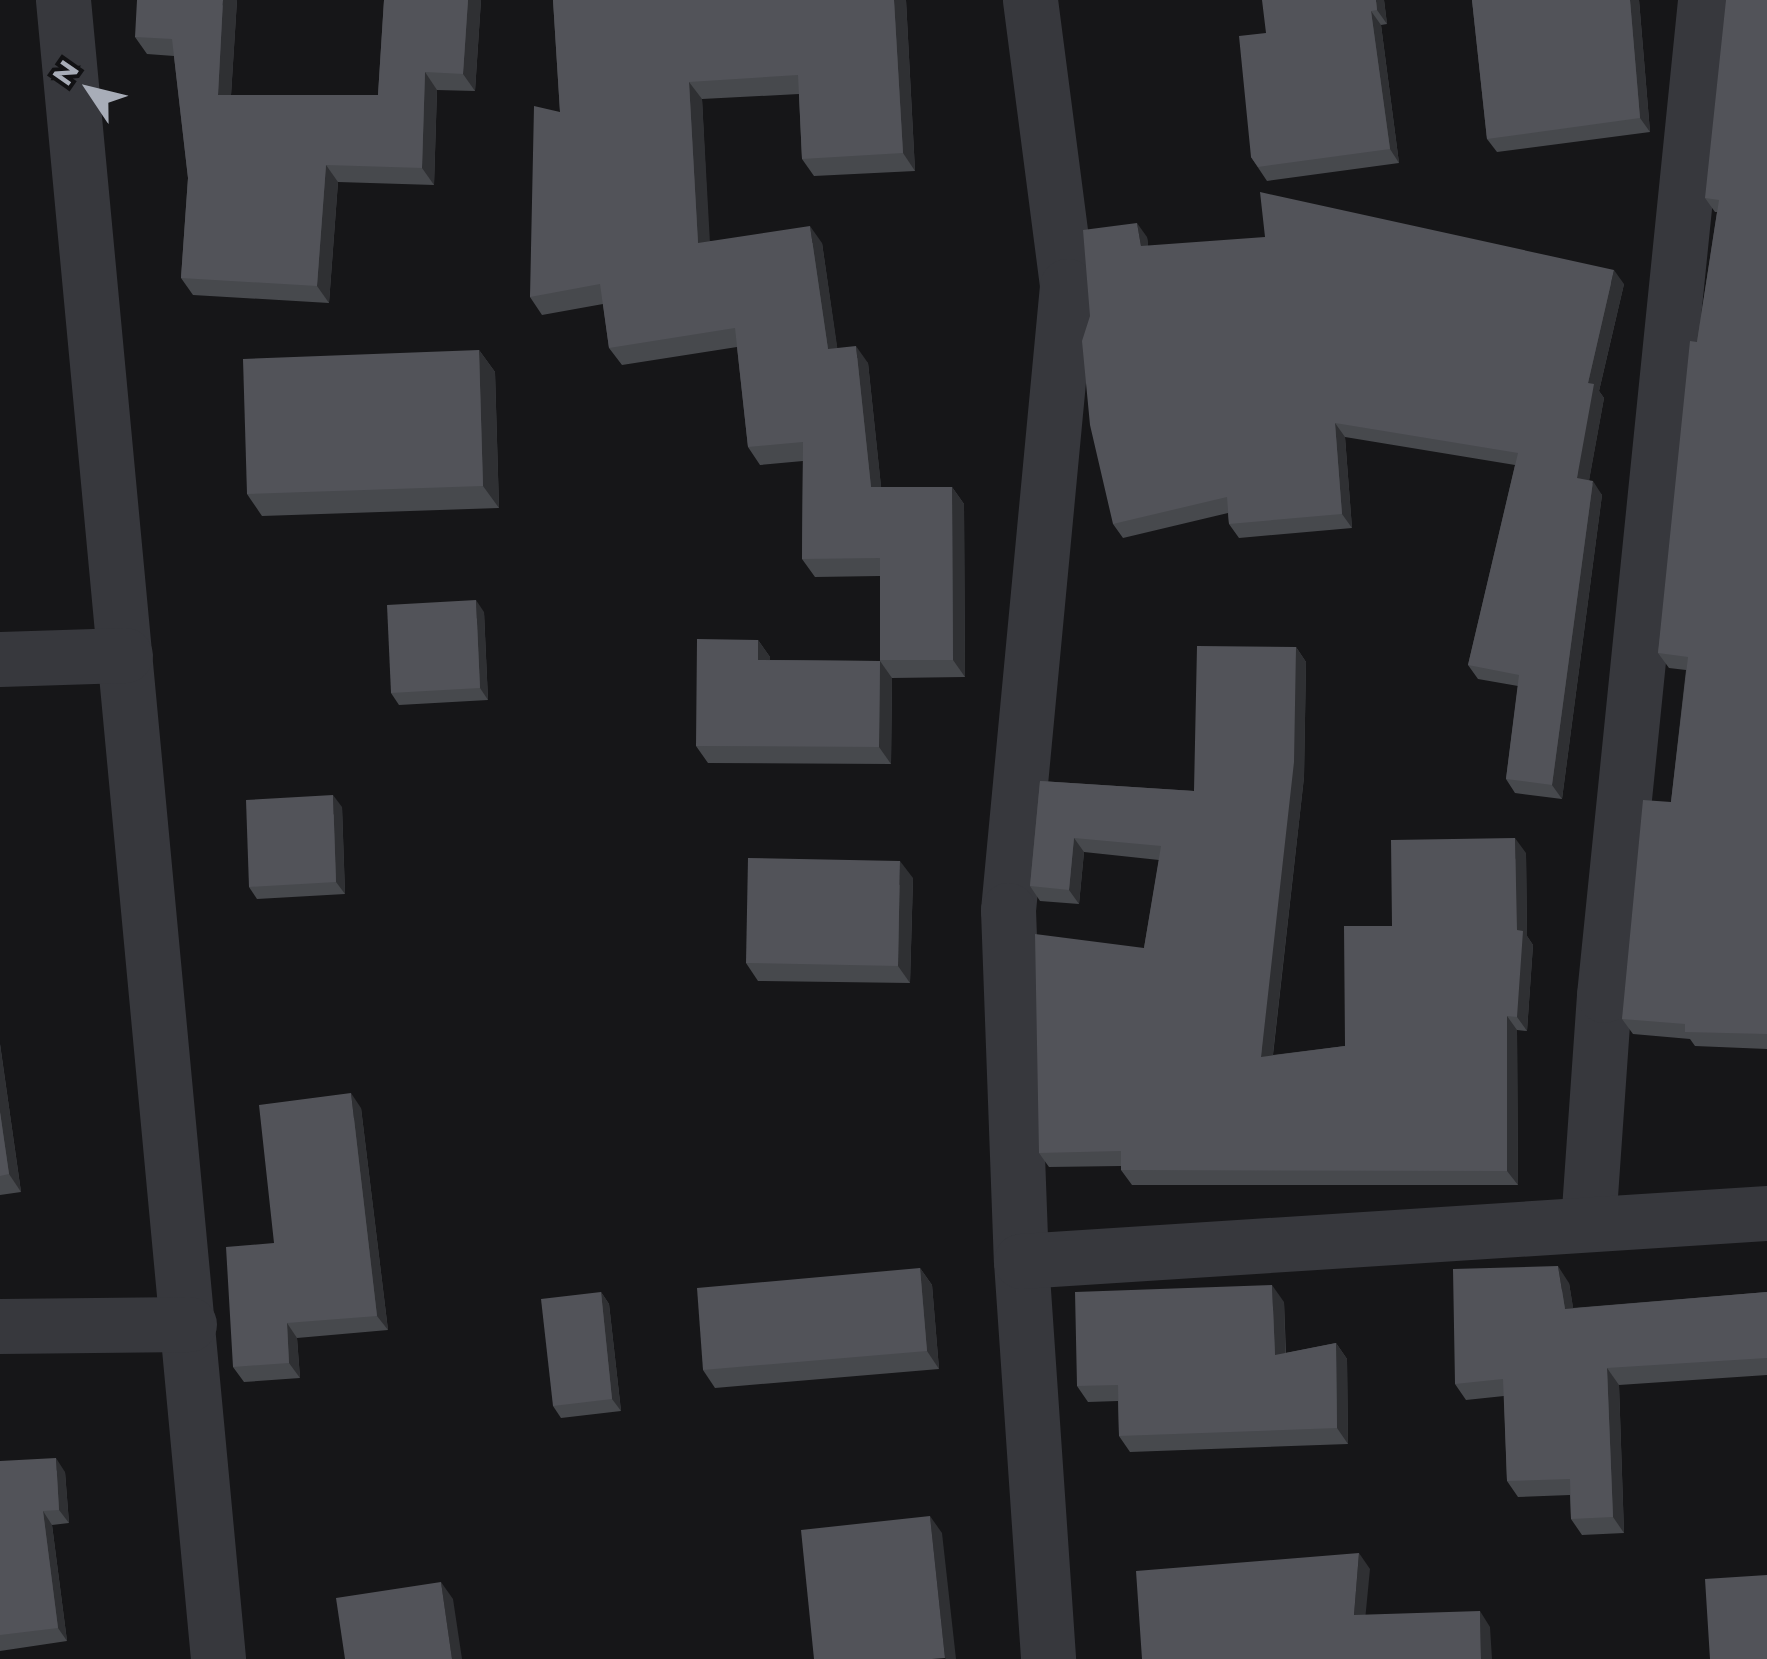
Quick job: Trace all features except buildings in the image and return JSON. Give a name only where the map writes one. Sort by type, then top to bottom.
[{"type":"street","points":[[63,0],[218,1659]]},
{"type":"street","points":[[1030,0],[1066,286],[1008,910],[1021,1260],[1048,1659]]},
{"type":"street","points":[[1588,1224],[1604,995],[1705,0]]},
{"type":"street","points":[[0,659],[126,655]]},
{"type":"street","points":[[1021,1260],[1767,1213]]},
{"type":"street","points":[[0,1326],[189,1324]]}]
